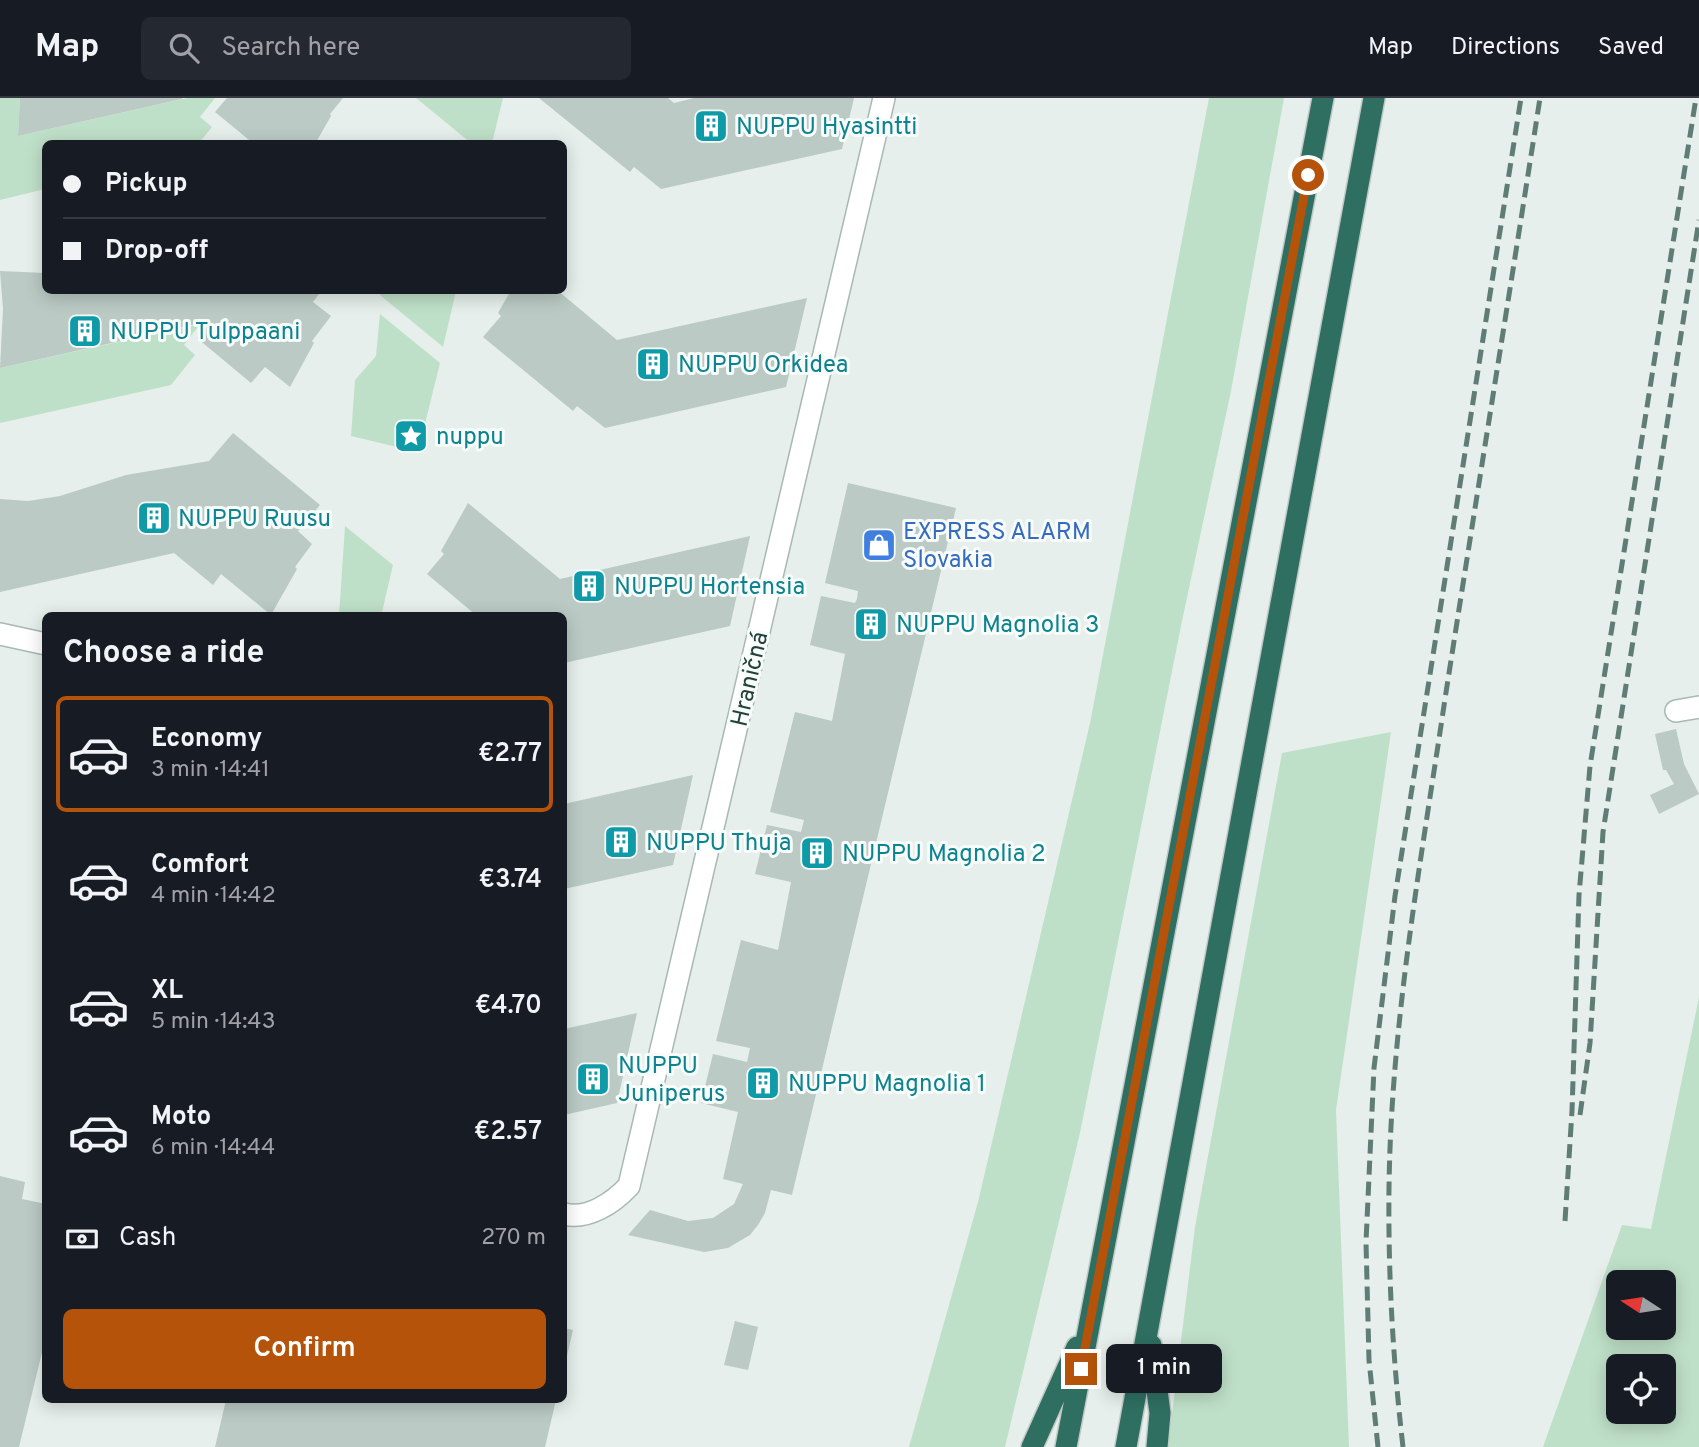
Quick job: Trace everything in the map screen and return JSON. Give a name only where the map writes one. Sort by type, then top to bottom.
[{"type":"highway","points":[[1066,1447],[1323,98]]},
{"type":"highway","points":[[1126,1447],[1374,98]]},
{"type":"highway","points":[[1032,1447],[1091,1317]]},
{"type":"highway","points":[[1149,1326],[1160,1413],[1157,1447]]},
{"type":"street","name":"Hraničná","points":[[567,1215],[575,1217],[614,1202],[629,1186],[884,98]]},
{"type":"street","points":[[0,634],[42,644]]},
{"type":"street","points":[[1676,711],[1699,706]]},
{"type":"green space","points":[[0,98],[20,98],[18,136],[187,98],[215,98],[200,117],[212,127],[201,140],[42,140],[42,190],[0,200]]},
{"type":"green space","points":[[416,98],[503,98],[493,140],[467,140]]},
{"type":"green space","points":[[1209,98],[1284,98],[1231,391],[1182,621],[1080,1133],[1005,1447],[909,1447],[978,1202],[1090,723]]},
{"type":"green space","points":[[455,294],[443,347],[380,295]]},
{"type":"green space","points":[[380,314],[440,363],[418,452],[351,436],[355,380],[376,356]]},
{"type":"green space","points":[[200,324],[184,345],[195,355],[171,385],[0,423],[0,368]]},
{"type":"green space","points":[[345,526],[393,565],[382,612],[339,612]]},
{"type":"green space","points":[[1391,732],[1336,1110],[1349,1447],[1168,1447],[1195,1227],[1282,753]]},
{"type":"green space","points":[[1699,997],[1699,1447],[1543,1447],[1622,1225],[1651,1229]]},
{"type":"building","points":[[20,98],[182,98],[182,99],[18,136]]},
{"type":"building","points":[[227,98],[343,98],[330,114],[317,140],[249,140],[215,112]]},
{"type":"building","name":"NUPPU Hyasintti","points":[[539,98],[668,98],[674,103],[694,98],[854,98],[842,149],[661,189],[634,167],[630,172]]},
{"type":"building","name":"NUPPU Tulppaani","points":[[0,271],[42,273],[42,294],[319,294],[313,302],[331,316],[312,341],[314,343],[290,387],[265,367],[251,383],[197,338],[210,321],[0,368],[3,309]]},
{"type":"building","name":"NUPPU Orkidea","points":[[509,294],[562,294],[617,340],[807,298],[786,387],[605,428],[577,406],[573,411],[483,337],[501,316],[498,313]]},
{"type":"building","name":"NUPPU Ruusu","points":[[233,433],[320,505],[298,531],[312,544],[295,567],[297,569],[273,612],[267,612],[221,574],[213,585],[174,553],[0,592],[0,499],[28,501],[60,496],[126,475],[209,461]]},
{"type":"building","points":[[848,483],[956,508],[792,1195],[771,1190],[765,1213],[758,1225],[750,1235],[728,1248],[704,1252],[628,1235],[650,1210],[688,1221],[713,1218],[734,1204],[743,1184],[723,1179],[738,1112],[701,1103],[713,1054],[747,1062],[750,1048],[716,1041],[741,940],[778,950],[791,882],[755,874],[767,825],[801,832],[804,820],[770,812],[795,712],[832,721],[845,654],[810,645],[821,596],[855,603],[857,599],[858,591],[825,583]]},
{"type":"building","name":"NUPPU Hortensia","points":[[468,503],[560,579],[750,536],[730,626],[567,662],[567,612],[472,612],[427,574],[444,554],[441,551]]},
{"type":"building","points":[[1676,729],[1684,764],[1699,794],[1659,814],[1650,795],[1674,784],[1666,770],[1663,770],[1655,734]]},
{"type":"building","name":"NUPPU Thuja","points":[[693,775],[673,865],[567,888],[567,803]]},
{"type":"building","name":"NUPPU Juniperus","points":[[637,1013],[617,1103],[567,1114],[567,1028]]},
{"type":"building","points":[[0,1176],[25,1182],[22,1199],[42,1203],[42,1352],[19,1447],[0,1447]]},
{"type":"building","points":[[735,1321],[758,1327],[748,1370],[724,1365]]},
{"type":"building","points":[[567,1329],[573,1330],[567,1356]]},
{"type":"building","points":[[225,1403],[555,1403],[545,1447],[215,1447]]},
{"type":"railway","points":[[1378,1447],[1369,1360],[1366,1242],[1374,1068],[1395,896],[1521,98]]},
{"type":"railway","points":[[1403,1447],[1396,1382],[1389,1253],[1391,1127],[1401,1004],[1445,699],[1540,98]]},
{"type":"railway","points":[[1565,1221],[1572,1111],[1579,895],[1590,766],[1696,98]]},
{"type":"railway","points":[[1580,1115],[1590,1043],[1603,832],[1699,220]]},
{"type":"place","name":"NUPPU Hyasintti","points":[[711,126]]},
{"type":"place","name":"NUPPU Tulppaani","points":[[85,331]]},
{"type":"place","name":"NUPPU Orkidea","points":[[653,364]]},
{"type":"place","name":"nuppu","points":[[411,436]]},
{"type":"place","name":"NUPPU Ruusu","points":[[154,518]]},
{"type":"place","name":"EXPRESS ALARM Slovakia","points":[[879,545]]},
{"type":"place","name":"NUPPU Hortensia","points":[[589,586]]},
{"type":"place","name":"NUPPU Magnolia 3","points":[[871,624]]},
{"type":"place","name":"NUPPU Thuja","points":[[621,842]]},
{"type":"place","name":"NUPPU Magnolia 2","points":[[817,853]]},
{"type":"place","name":"NUPPU Juniperus","points":[[593,1079]]},
{"type":"place","name":"NUPPU Magnolia 1","points":[[763,1083]]},
{"type":"route","points":[[1081,1369],[1308,175]]}]
